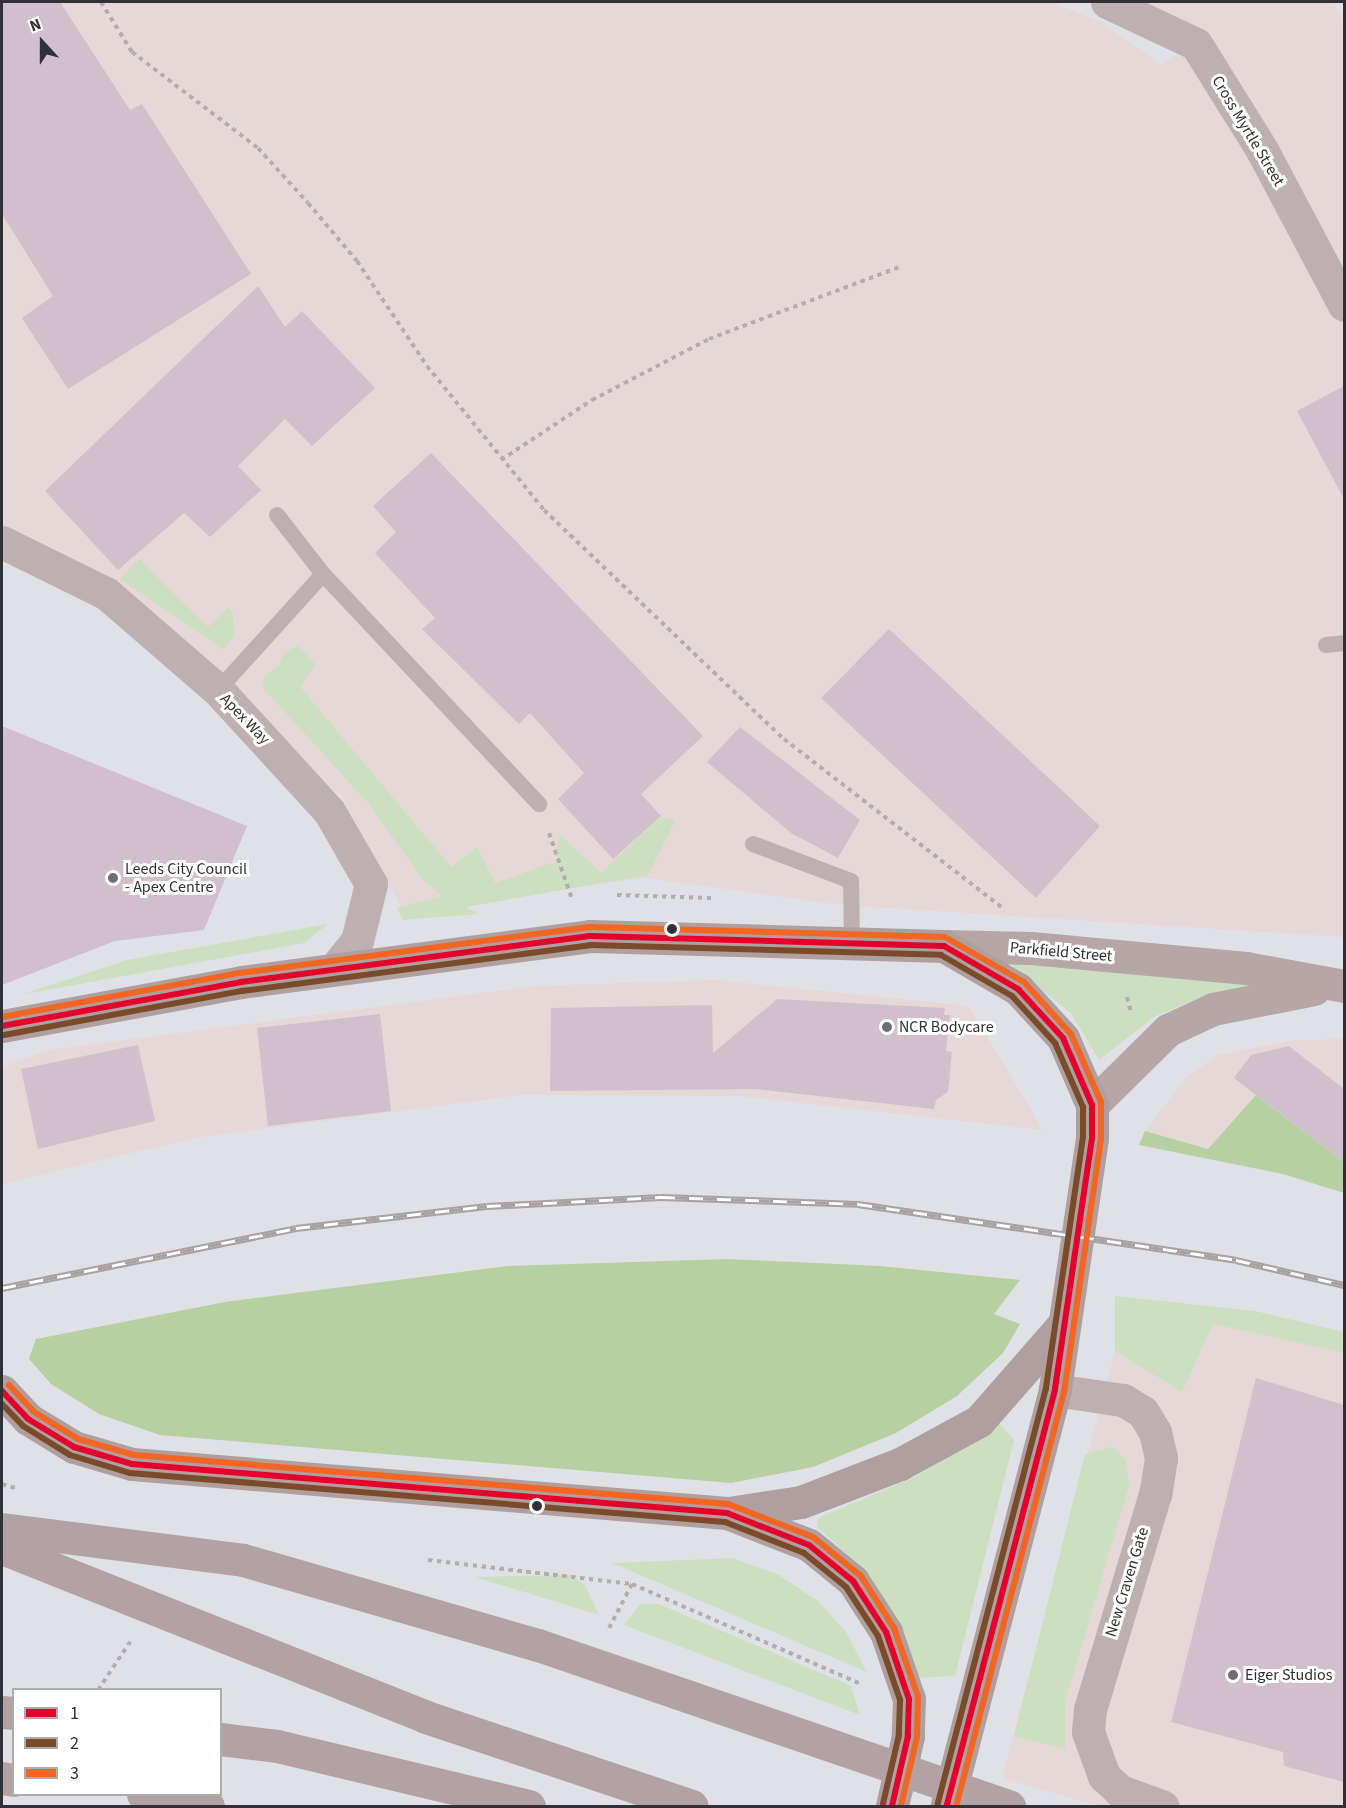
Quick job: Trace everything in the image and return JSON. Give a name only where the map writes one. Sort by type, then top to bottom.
[{"type":"highway","points":[[2,1529],[243,1560],[549,1649],[1010,1806]]},
{"type":"highway","points":[[2,1548],[426,1717],[693,1806]]},
{"type":"highway","points":[[222,1739],[277,1746],[529,1806]]},
{"type":"highway","points":[[154,1796],[208,1806]]},
{"type":"main road","name":"Parkfield Street","points":[[2,1026],[334,969],[590,936],[944,946]]},
{"type":"main road","points":[[944,946],[1018,989],[1063,1038],[1092,1105],[1092,1138],[1068,1288],[1055,1390],[946,1806]]},
{"type":"main road","points":[[2,1391],[28,1419],[74,1447],[132,1464],[727,1513],[801,1502],[900,1464],[979,1421],[1063,1325]]},
{"type":"main road","points":[[727,1513],[809,1545],[853,1581],[886,1632],[909,1699],[908,1736],[892,1806]]},
{"type":"street","name":"Cross Myrtle Street","points":[[1107,2],[1196,44],[1262,150],[1344,305]]},
{"type":"street","name":"Apex Way","points":[[2,542],[107,594],[218,690],[329,811],[371,884],[357,941],[334,969]]},
{"type":"street","name":"Parkfield Street","points":[[944,946],[1031,948],[1246,968],[1339,985]]},
{"type":"street","name":"Parkfield Street","points":[[1092,1105],[1144,1048],[1191,1018],[1259,998],[1339,985]]},
{"type":"street","name":"New Craven Gate","points":[[1055,1390],[1123,1400],[1143,1412],[1155,1432],[1161,1458],[1155,1494],[1090,1708],[1088,1732],[1104,1776],[1120,1791],[1162,1806]]},
{"type":"lane","points":[[277,515],[323,574],[539,804]]},
{"type":"lane","points":[[218,690],[323,574]]},
{"type":"lane","points":[[1326,645],[1344,643]]},
{"type":"lane","points":[[753,844],[851,881],[852,944]]},
{"type":"path","points":[[101,2],[132,52],[258,148],[308,203],[501,460],[543,510],[668,634],[864,805],[997,898],[1031,948]]},
{"type":"path","points":[[501,460],[592,400],[709,339],[900,267]]},
{"type":"path","points":[[539,804],[554,861],[590,936]]},
{"type":"path","points":[[428,1560],[632,1584],[866,1686]]},
{"type":"path","points":[[611,1624],[632,1584]]},
{"type":"shaded area","points":[[2,2],[1051,2],[1101,22],[1160,64],[1195,45],[1108,2],[1333,2],[1344,21],[1344,937],[841,905],[646,878],[402,909],[342,797],[107,594],[2,542]]},
{"type":"shaded area","points":[[716,980],[969,1006],[1043,1130],[740,1096],[521,1095],[194,1138],[2,1184],[2,1067],[49,1050],[535,986]]},
{"type":"shaded area","points":[[1344,1039],[1344,1162],[1256,1095],[1208,1149],[1145,1131],[1188,1075],[1218,1055],[1295,1040]]},
{"type":"shaded area","points":[[1213,1324],[1344,1353],[1344,1806],[1099,1806],[1002,1778],[1115,1351],[1182,1392]]},
{"type":"green space","points":[[139,559],[208,627],[228,608],[233,613],[234,635],[224,650],[120,579]]},
{"type":"green space","points":[[298,646],[315,664],[300,687],[451,867],[477,847],[495,883],[557,861],[559,834],[601,873],[660,817],[675,821],[648,875],[466,907],[478,914],[403,920],[397,908],[442,896],[424,881],[369,804],[263,688],[264,677],[279,665],[283,653]]},
{"type":"green space","points":[[328,924],[304,943],[20,995],[127,960]]},
{"type":"green space","points":[[1013,958],[1255,986],[1196,999],[1154,1017],[1099,1060],[1071,1013],[1013,967]]},
{"type":"green space","points":[[1256,1095],[1344,1162],[1344,1193],[1283,1174],[1139,1145],[1145,1131],[1208,1149]]},
{"type":"green space","points":[[728,1259],[880,1266],[1020,1280],[994,1314],[1020,1324],[1003,1353],[957,1396],[896,1433],[813,1467],[731,1483],[160,1435],[99,1414],[51,1384],[29,1359],[36,1339],[225,1302],[508,1266]]},
{"type":"green space","points":[[1115,1296],[1255,1311],[1344,1332],[1344,1353],[1213,1324],[1182,1392],[1115,1351]]},
{"type":"green space","points":[[1000,1424],[1014,1440],[955,1676],[915,1678],[888,1606],[870,1576],[817,1527],[818,1518],[915,1477]]},
{"type":"green space","points":[[1112,1447],[1125,1459],[1129,1486],[1065,1702],[1065,1749],[1014,1736],[1085,1454]]},
{"type":"green space","points":[[733,1558],[779,1575],[818,1601],[846,1632],[867,1672],[612,1563]]},
{"type":"green space","points":[[569,1575],[585,1585],[599,1615],[475,1577]]},
{"type":"green space","points":[[640,1604],[659,1604],[851,1686],[860,1715],[624,1625]]},
{"type":"building","points":[[2,2],[60,2],[130,110],[142,104],[251,274],[68,389],[22,318],[53,296],[2,214]]},
{"type":"building","points":[[258,286],[285,327],[302,311],[375,388],[312,446],[285,419],[238,466],[261,490],[210,537],[184,513],[118,570],[45,491]]},
{"type":"building","points":[[1344,386],[1344,499],[1297,411]]},
{"type":"building","points":[[431,453],[703,736],[641,794],[661,816],[613,859],[558,799],[584,773],[530,713],[519,724],[422,629],[435,618],[375,553],[396,532],[373,506]]},
{"type":"building","points":[[889,629],[1100,826],[1036,898],[821,698]]},
{"type":"building","name":"Leeds City Council - Apex Centre","points":[[2,726],[247,826],[204,930],[115,941],[2,985]]},
{"type":"building","points":[[740,727],[860,820],[838,858],[791,833],[707,762]]},
{"type":"building","points":[[777,999],[945,1008],[944,1015],[950,1015],[946,1051],[952,1052],[948,1092],[936,1100],[934,1109],[755,1089],[550,1091],[551,1008],[712,1005],[713,1053]]},
{"type":"building","points":[[380,1014],[391,1111],[268,1126],[257,1028]]},
{"type":"building","points":[[138,1045],[155,1121],[38,1149],[21,1069]]},
{"type":"building","points":[[1289,1046],[1344,1089],[1344,1162],[1234,1078],[1251,1055]]},
{"type":"building","points":[[1256,1378],[1344,1405],[1344,1782],[1284,1766],[1283,1752],[1171,1722]]},
{"type":"railway","points":[[2,1288],[296,1228],[487,1206],[661,1197],[858,1204],[1236,1260],[1344,1285]]},
{"type":"transit line","name":"3","points":[[2,1017],[240,973],[590,927],[945,937],[1024,982],[1071,1034],[1101,1102],[1101,1139],[1064,1392],[956,1806]]},
{"type":"transit line","name":"1","points":[[2,1026],[241,982],[590,936],[944,946],[1018,989],[1063,1038],[1092,1105],[1092,1138],[1055,1390],[947,1806]]},
{"type":"transit line","name":"2","points":[[4,1035],[242,991],[590,945],[941,955],[1012,996],[1055,1043],[1083,1107],[1083,1137],[1046,1388],[938,1804]]},
{"type":"transit line","name":"3","points":[[9,1385],[34,1412],[78,1439],[134,1455],[728,1504],[813,1537],[861,1576],[894,1628],[918,1696],[917,1737],[901,1806]]},
{"type":"transit line","name":"1","points":[[2,1391],[28,1419],[74,1447],[132,1464],[727,1513],[809,1545],[853,1581],[886,1632],[909,1699],[908,1736],[892,1806]]},
{"type":"transit line","name":"2","points":[[2,1404],[23,1426],[70,1455],[130,1473],[725,1522],[804,1553],[846,1587],[878,1636],[900,1700],[899,1735],[883,1804]]},
{"type":"place","name":"Leeds City Council - Apex Centre","points":[[113,878]]},
{"type":"place","name":"NCR Bodycare","points":[[887,1027]]},
{"type":"place","name":"Eiger Studios","points":[[1233,1675]]}]
